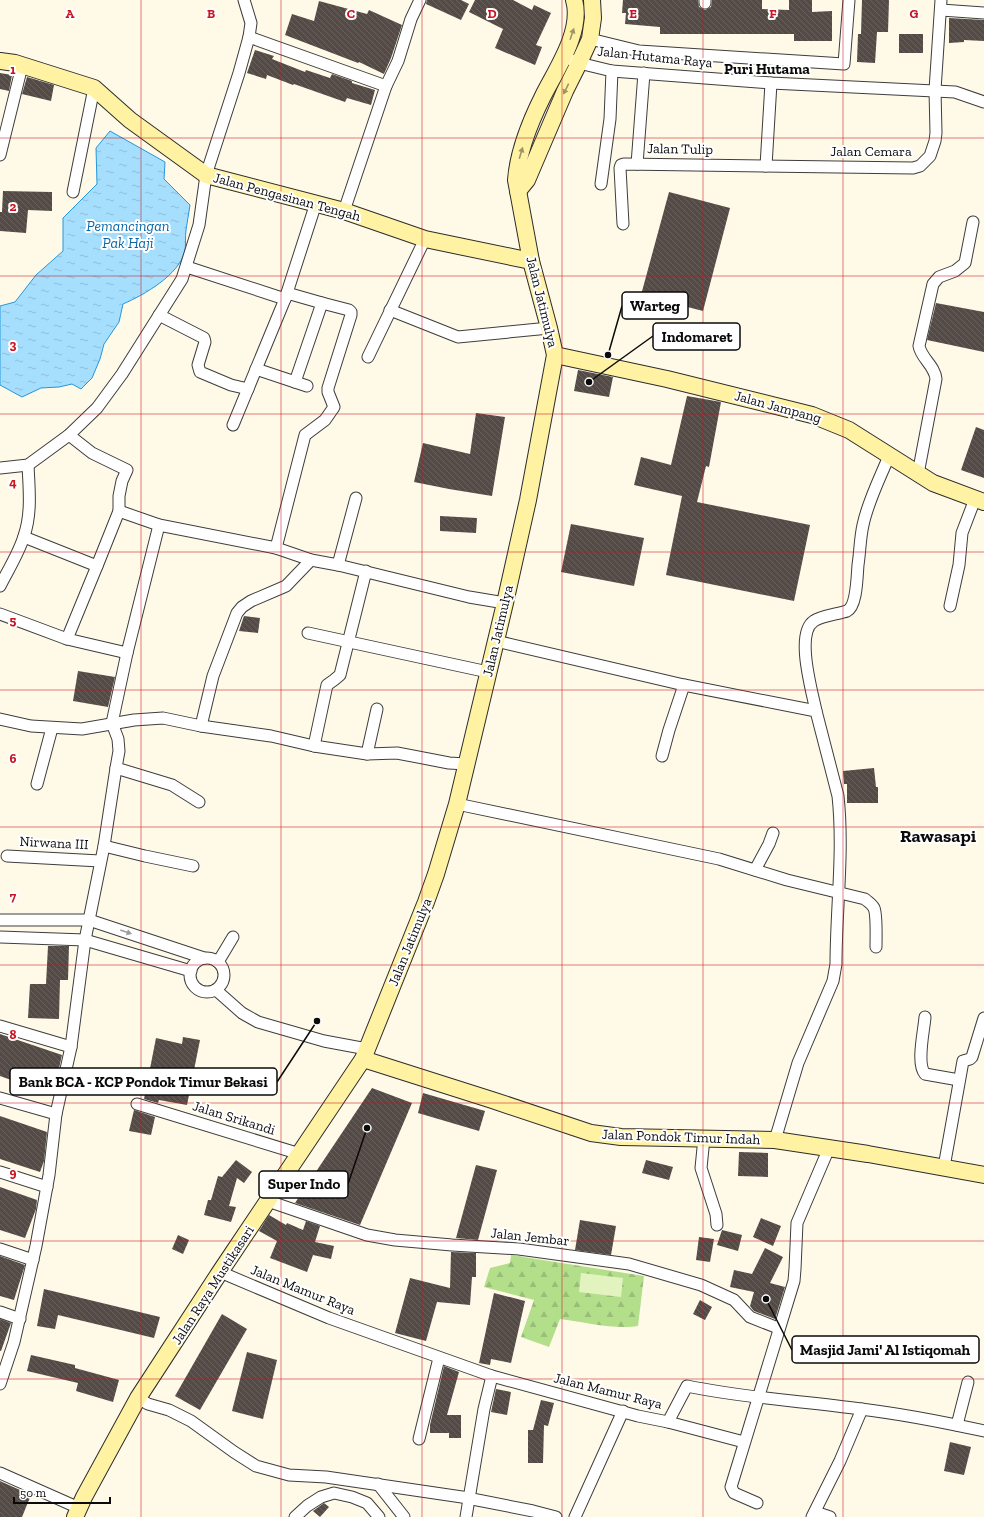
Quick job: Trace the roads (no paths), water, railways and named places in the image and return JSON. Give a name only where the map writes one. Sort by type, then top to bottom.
[{"type":"main road","name":"Jalan Jatimulya","points":[[365,1054],[426,902],[457,804],[528,500],[555,354],[531,261],[516,180],[517,167],[526,136],[542,98],[564,57],[576,21],[576,7],[574,0]]},
{"type":"main road","points":[[518,191],[527,180],[564,91],[590,39],[593,18],[592,0]]},
{"type":"main road","name":"Jalan Pengasinan Tengah","points":[[0,61],[15,63],[94,88],[130,120],[206,175],[344,211],[425,239],[531,261]]},
{"type":"main road","name":"Jalan Jampang","points":[[555,354],[667,379],[812,415],[849,430],[933,483],[980,500]]},
{"type":"main road","name":"Jalan Pondok Timur Indah","points":[[365,1054],[472,1093],[590,1133],[621,1138],[775,1140],[944,1167],[984,1176]]},
{"type":"main road","name":"Jalan Raya Mustikasari","points":[[77,1513],[138,1398],[365,1054]]},
{"type":"street","points":[[0,468],[28,465],[68,435],[97,408],[122,374],[182,278],[187,267],[199,225],[206,175],[249,37],[251,23],[244,0]]},
{"type":"street","points":[[344,211],[386,86],[398,61],[411,19],[420,0]]},
{"type":"street","points":[[590,39],[639,51],[844,64],[849,0]]},
{"type":"street","points":[[941,5],[984,13]]},
{"type":"street","name":"Jalan Cemara","points":[[766,166],[913,168],[920,166],[930,156],[935,141],[935,90],[941,5]]},
{"type":"street","points":[[249,37],[386,86]]},
{"type":"street","name":"Jalan Hutama Raya","points":[[564,57],[579,63],[612,71],[771,84],[935,90],[955,92],[984,102]]},
{"type":"street","points":[[0,155],[22,66]]},
{"type":"street","points":[[601,184],[610,119],[612,71]]},
{"type":"street","name":"Jalan Tulip","points":[[644,73],[637,164],[766,166]]},
{"type":"street","points":[[766,166],[771,84]]},
{"type":"street","points":[[73,192],[94,88]]},
{"type":"street","points":[[623,224],[620,167],[624,164],[637,164]]},
{"type":"street","points":[[233,425],[286,296],[316,203]]},
{"type":"street","points":[[918,474],[936,379],[934,371],[920,351],[919,346],[928,300],[935,281],[939,277],[955,271],[965,263],[973,222]]},
{"type":"street","points":[[368,357],[425,239]]},
{"type":"street","points":[[187,267],[286,296],[322,303],[349,310],[351,312],[328,388],[328,392],[334,407],[325,420],[305,435],[276,548]]},
{"type":"street","points":[[295,382],[322,303]]},
{"type":"street","points":[[390,310],[458,337],[549,328]]},
{"type":"street","points":[[159,315],[201,335],[204,338],[205,342],[198,365],[200,372],[231,385],[248,389]]},
{"type":"street","points":[[256,369],[307,386]]},
{"type":"street","points":[[67,639],[119,511],[119,496],[122,481],[127,470],[92,453],[68,435]]},
{"type":"street","points":[[775,1140],[798,1063],[835,973],[840,846],[838,796],[816,711],[806,660],[805,644],[807,629],[815,620],[847,611],[852,608],[863,522],[889,456]]},
{"type":"street","points":[[2,579],[24,537],[28,522],[28,465]]},
{"type":"street","points":[[338,565],[356,498]]},
{"type":"street","points":[[950,606],[959,565],[962,533],[980,500]]},
{"type":"street","points":[[119,511],[159,525],[276,548],[311,560],[366,571],[468,597],[505,603]]},
{"type":"street","points":[[0,1380],[14,1342],[20,1319],[47,1187],[56,1114],[71,1047],[85,940],[104,846],[119,751],[118,739],[112,723],[127,653],[159,525]]},
{"type":"street","points":[[24,537],[97,566]]},
{"type":"street","points":[[201,726],[213,676],[237,613],[242,607],[251,601],[286,586],[311,560]]},
{"type":"street","points":[[314,746],[327,685],[340,675],[366,571]]},
{"type":"street","points":[[0,614],[67,639],[127,653]]},
{"type":"street","points":[[308,633],[488,672]]},
{"type":"street","points":[[496,641],[684,685],[816,711]]},
{"type":"street","points":[[662,756],[684,685]]},
{"type":"street","points":[[367,754],[377,709]]},
{"type":"street","points":[[0,719],[31,726],[82,729],[134,720],[163,718],[201,726],[271,736],[314,746],[367,754],[397,753],[449,763],[466,764]]},
{"type":"street","points":[[37,784],[52,728]]},
{"type":"street","points":[[116,768],[172,785],[199,802]]},
{"type":"street","points":[[457,804],[719,859],[787,880],[865,899],[871,903],[874,909],[876,947]]},
{"type":"street","points":[[755,870],[769,844],[773,833]]},
{"type":"street","points":[[104,846],[193,866]]},
{"type":"street","name":"Nirwana III","points":[[7,856],[100,861]]},
{"type":"street","points":[[0,920],[89,920],[204,958],[209,958],[218,962],[223,968],[224,977],[222,984],[216,990],[207,992],[199,990],[192,984],[191,971],[196,963],[204,958]]},
{"type":"street","points":[[0,937],[85,940],[191,971]]},
{"type":"street","points":[[218,962],[233,937]]},
{"type":"street","points":[[216,990],[242,1013],[258,1022],[365,1054]]},
{"type":"street","points":[[925,1018],[920,1063],[922,1070],[925,1074],[959,1080]]},
{"type":"street","points":[[944,1167],[963,1060],[970,1060],[972,1057],[984,1018]]},
{"type":"street","points":[[0,1026],[71,1047]]},
{"type":"street","points":[[0,1098],[56,1114]]},
{"type":"street","name":"Jalan Srikandi","points":[[138,1104],[300,1154]]},
{"type":"street","points":[[704,1138],[701,1168],[716,1214],[716,1225]]},
{"type":"street","points":[[757,1503],[734,1493],[731,1489],[778,1328],[794,1281],[797,1223],[829,1148]]},
{"type":"street","points":[[0,1172],[47,1187]]},
{"type":"street","name":"Jalan Jembar","points":[[268,1201],[367,1235],[395,1240],[519,1250],[629,1264],[701,1285],[734,1300],[750,1317],[778,1328]]},
{"type":"street","points":[[0,1249],[33,1260]]},
{"type":"street","name":"Jalan Mamur Raya","points":[[220,1272],[329,1318],[492,1376],[668,1422],[687,1386],[758,1398],[862,1409],[984,1431]]},
{"type":"street","points":[[0,1312],[20,1319]]},
{"type":"street","points":[[419,1439],[439,1358]]},
{"type":"street","points":[[466,1517],[484,1409],[492,1376]]},
{"type":"street","points":[[957,1425],[968,1382]]},
{"type":"street","points":[[138,1398],[148,1404],[169,1410],[191,1421],[256,1466],[289,1475],[326,1477],[468,1498],[556,1517]]},
{"type":"street","points":[[830,1517],[813,1514],[840,1461],[862,1409]]},
{"type":"street","points":[[575,1517],[623,1411]]},
{"type":"street","points":[[668,1422],[744,1442]]},
{"type":"street","points":[[0,1473],[77,1513]]},
{"type":"street","points":[[378,1484],[404,1517]]},
{"type":"street","points":[[295,1517],[307,1506],[321,1497],[334,1493],[352,1497],[367,1503],[379,1517]]},
{"type":"water","name":"Pemancingan Pak Haji","points":[[110,131],[165,162],[164,179],[190,205],[186,230],[185,251],[176,268],[160,283],[123,304],[119,322],[104,344],[100,359],[92,378],[81,389],[72,384],[59,387],[41,388],[22,397],[0,385],[0,306],[15,302],[36,275],[63,251],[63,218],[97,184],[96,148]]},
{"type":"place","name":"Warteg","points":[[608,355]]},
{"type":"place","name":"Indomaret","points":[[589,382]]},
{"type":"place","name":"Bank BCA - KCP Pondok Timur Bekasi","points":[[317,1021]]},
{"type":"place","name":"Super Indo","points":[[367,1128]]},
{"type":"place","name":"Masjid Jami' Al Istiqomah","points":[[766,1299]]},
{"type":"district","name":"Puri Hutama","points":[[767,69]]},
{"type":"district","name":"Rawasapi","points":[[938,836]]}]
